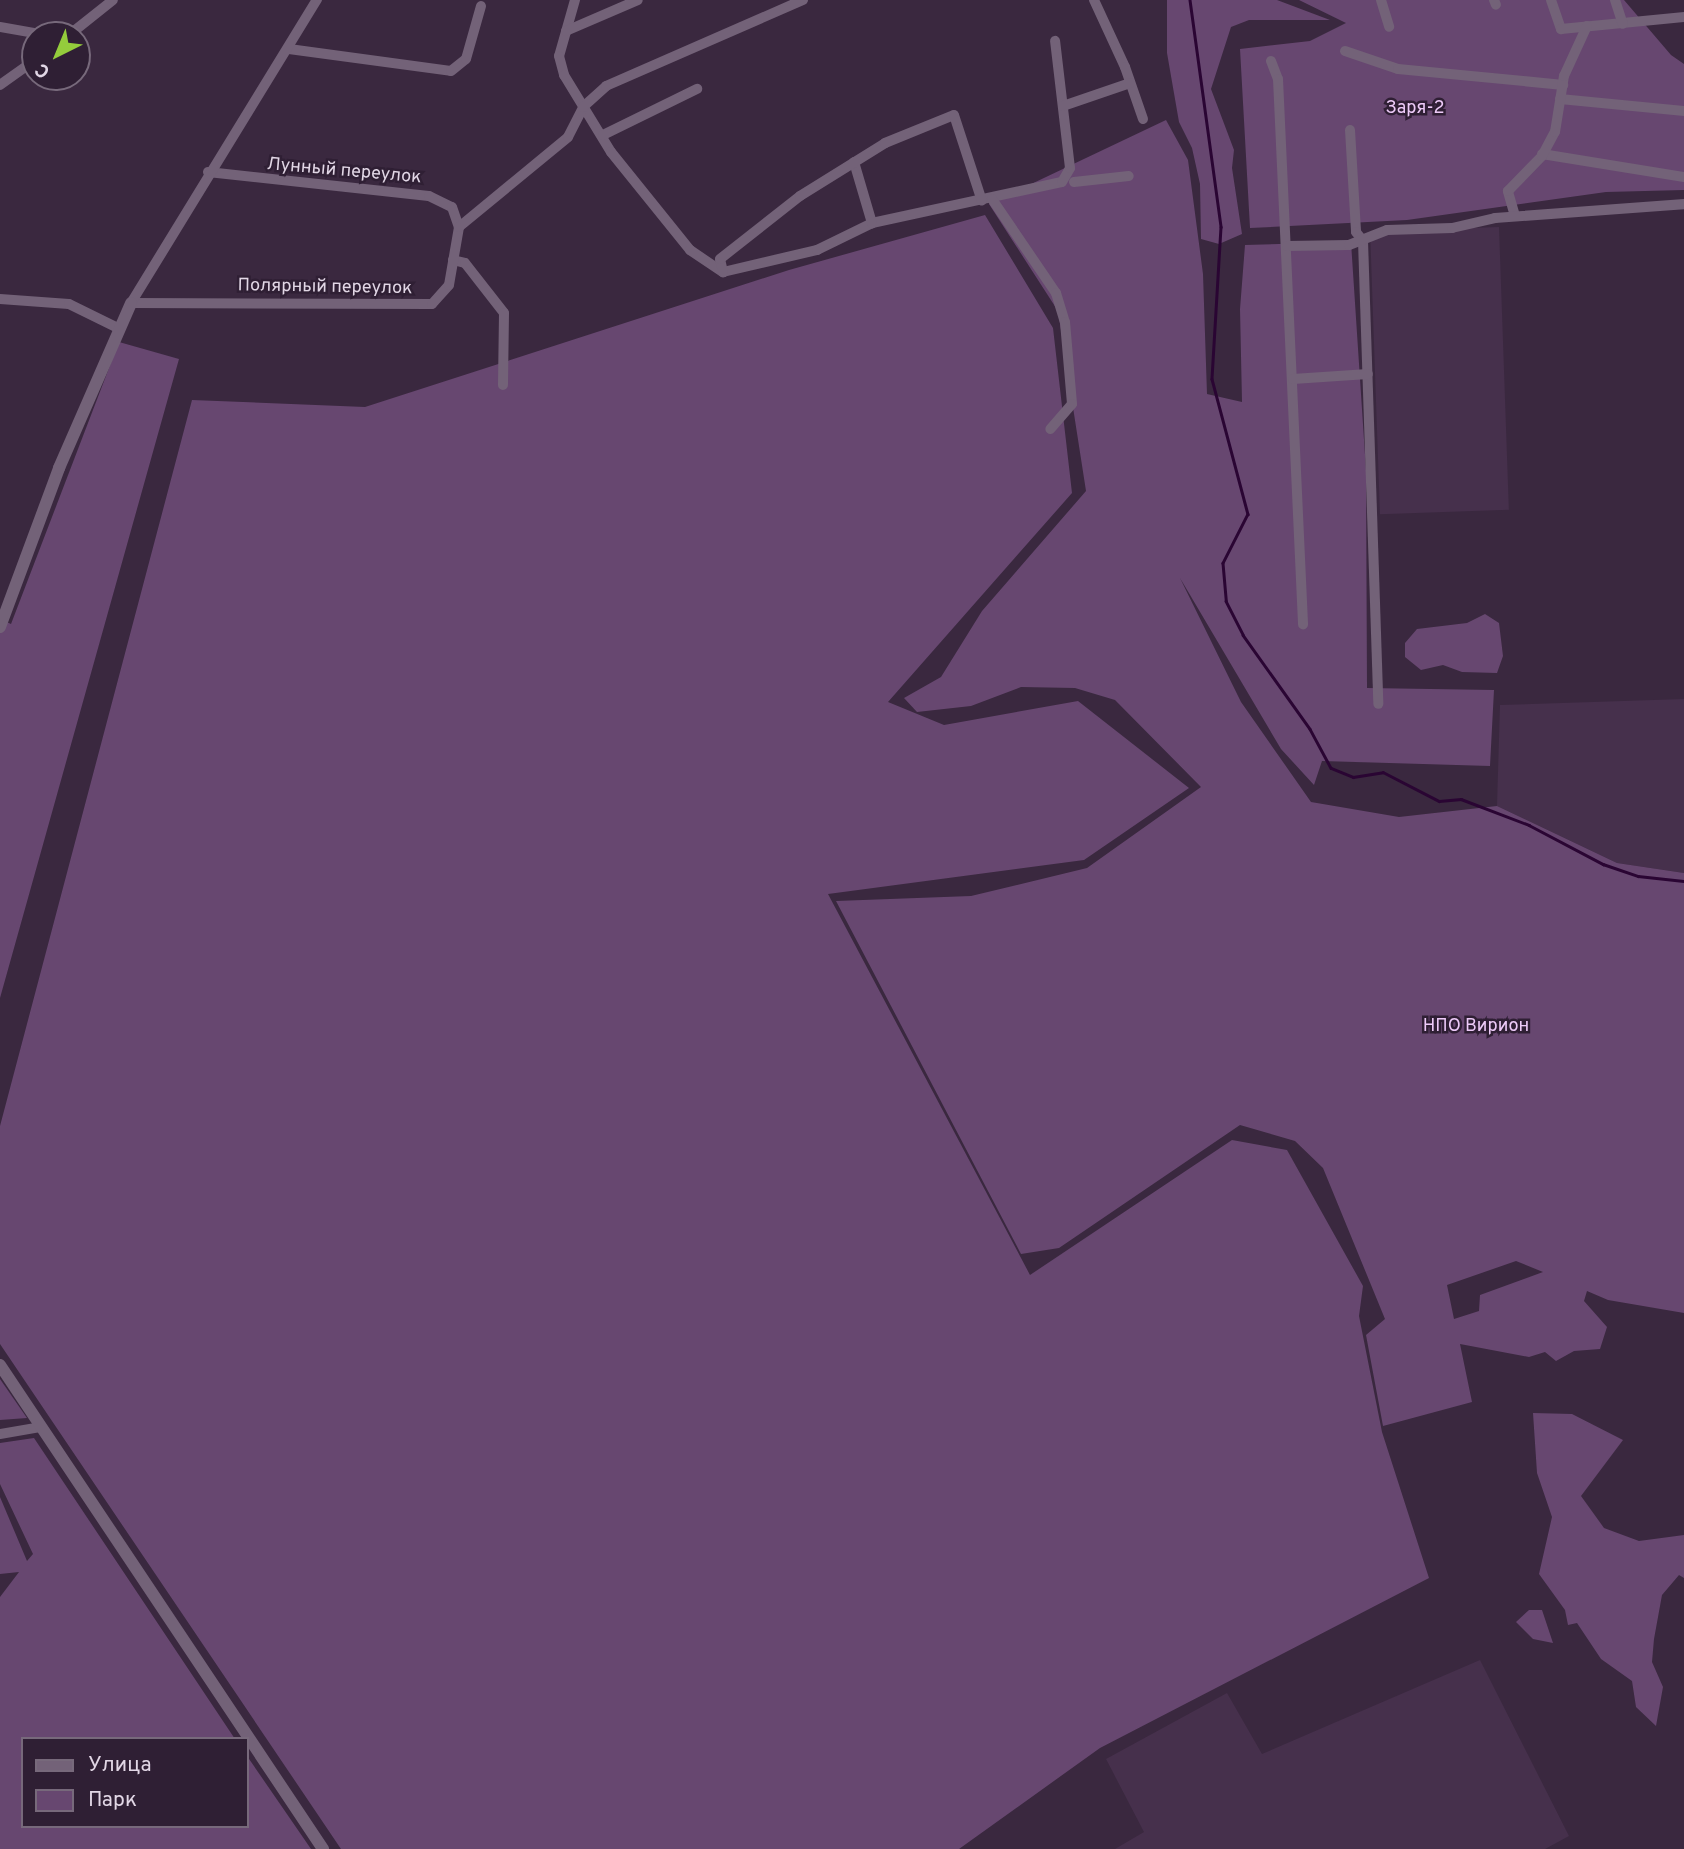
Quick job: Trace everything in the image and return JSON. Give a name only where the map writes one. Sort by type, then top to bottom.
[{"type":"street","points":[[87,21],[113,0]]},
{"type":"street","points":[[0,627],[59,468],[118,328],[208,172],[289,49],[317,0]]},
{"type":"street","points":[[575,0],[559,56],[564,75],[611,152],[690,250],[723,272],[817,250],[872,223],[1062,182],[1069,176],[1055,41]]},
{"type":"street","points":[[566,31],[638,0]]},
{"type":"street","points":[[458,227],[568,137],[583,107],[606,86],[803,0]]},
{"type":"street","points":[[1094,0],[1143,119]]},
{"type":"street","points":[[1381,0],[1389,27]]},
{"type":"street","points":[[1551,0],[1561,29],[1684,17]]},
{"type":"street","points":[[1615,0],[1623,24]]},
{"type":"street","points":[[289,49],[450,71],[466,58],[481,6]]},
{"type":"street","points":[[1515,216],[1508,191],[1542,154],[1555,132],[1563,85],[1587,26]]},
{"type":"street","points":[[0,27],[21,31]]},
{"type":"street","points":[[1345,51],[1398,69],[1563,85]]},
{"type":"street","points":[[1270,61],[1278,79],[1303,624]]},
{"type":"street","points":[[0,85],[21,70]]},
{"type":"street","points":[[1063,106],[1130,83]]},
{"type":"street","points":[[603,135],[697,89]]},
{"type":"street","points":[[1560,99],[1684,111]]},
{"type":"street","points":[[723,272],[720,259],[800,196],[885,143],[954,115],[987,200],[1056,293],[1065,322],[1072,404],[1050,429]]},
{"type":"street","points":[[1350,130],[1356,232],[1363,241],[1378,704]]},
{"type":"street","points":[[1542,154],[1684,177]]},
{"type":"street","points":[[854,162],[872,223]]},
{"type":"street","name":"Лунный переулок","points":[[208,172],[429,196],[452,207],[458,227]]},
{"type":"street","points":[[1074,182],[1129,176]]},
{"type":"street","points":[[1287,246],[1363,241],[1387,230],[1452,228],[1515,216],[1684,204]]},
{"type":"street","name":"Полярный переулок","points":[[131,303],[432,304],[449,285],[458,227]]},
{"type":"street","points":[[453,260],[465,263],[504,313],[503,385]]},
{"type":"street","points":[[0,299],[69,304],[118,328]]},
{"type":"street","points":[[1293,379],[1368,374]]},
{"type":"street","points":[[0,1365],[323,1849]]},
{"type":"street","points":[[0,1434],[41,1427]]},
{"type":"shaded area","points":[[1499,227],[1509,510],[1380,514],[1370,232]]},
{"type":"shaded area","points":[[1684,699],[1684,873],[1617,863],[1497,806],[1500,705]]},
{"type":"shaded area","points":[[1480,1660],[1569,1836],[1545,1849],[1115,1849],[1144,1832],[1106,1759],[1227,1693],[1262,1754]]},
{"type":"green space","points":[[1167,0],[1277,0],[1330,20],[1249,20],[1231,27],[1211,89],[1234,150],[1232,168],[1242,234],[1219,244],[1201,239],[1200,184],[1192,148],[1179,122],[1167,53]]},
{"type":"green space","name":"Заря-2","points":[[1299,0],[1624,0],[1671,55],[1684,64],[1684,190],[1606,192],[1407,220],[1250,228],[1240,49],[1310,41],[1346,23]]},
{"type":"green space","name":"НПО Вирион","points":[[1166,120],[1188,160],[1203,274],[1207,394],[1242,402],[1240,309],[1245,245],[1351,242],[1366,470],[1367,688],[1494,690],[1490,766],[1322,761],[1314,785],[1281,749],[1180,578],[1241,702],[1311,802],[1399,817],[1497,806],[1617,863],[1684,873],[1684,1313],[1608,1300],[1587,1291],[1584,1301],[1607,1327],[1600,1349],[1574,1351],[1556,1361],[1545,1352],[1529,1357],[1460,1344],[1472,1402],[1383,1426],[1366,1335],[1385,1319],[1323,1168],[1295,1141],[1240,1125],[1059,1248],[1021,1254],[836,901],[971,896],[1087,868],[1201,787],[1115,700],[1075,688],[1021,687],[971,706],[917,712],[904,698],[941,677],[982,611],[1086,491],[1058,311],[989,204]],"holes":[[[1516,1261],[1543,1272],[1480,1295],[1479,1311],[1454,1319],[1447,1285]]]},
{"type":"green space","points":[[985,215],[1053,328],[1072,493],[888,702],[944,725],[1078,701],[1189,788],[1084,860],[828,894],[1030,1275],[1232,1140],[1287,1150],[1363,1286],[1359,1316],[1382,1432],[1429,1578],[1100,1748],[959,1849],[341,1849],[0,1344],[0,1126],[192,400],[365,407],[789,270]]},
{"type":"green space","points":[[119,342],[179,359],[0,998],[0,619],[11,624]]},
{"type":"green space","points":[[1485,614],[1499,623],[1503,656],[1497,673],[1462,672],[1443,665],[1421,670],[1405,657],[1405,643],[1417,629],[1467,623]]},
{"type":"green space","points":[[0,1379],[27,1418],[0,1420]]},
{"type":"green space","points":[[1533,1413],[1572,1414],[1623,1440],[1581,1496],[1604,1528],[1639,1541],[1684,1535],[1684,1578],[1679,1575],[1662,1595],[1654,1639],[1652,1662],[1663,1687],[1656,1726],[1636,1707],[1632,1681],[1601,1659],[1577,1623],[1568,1625],[1565,1610],[1539,1574],[1552,1517],[1537,1473]]},
{"type":"green space","points":[[34,1438],[234,1737],[21,1737],[21,1828],[248,1828],[248,1757],[311,1849],[0,1849],[0,1597],[19,1572],[0,1574],[0,1497],[27,1561],[33,1554],[0,1484],[0,1443]]},
{"type":"green space","points":[[1529,1610],[1542,1610],[1553,1643],[1533,1639],[1516,1622]]},
{"type":"waterway","points":[[1190,0],[1221,227],[1212,379],[1248,514],[1223,563],[1226,601],[1243,635],[1310,729],[1331,768],[1353,777],[1383,772],[1439,801],[1461,799],[1529,825],[1603,864],[1638,876],[1684,881]]}]
